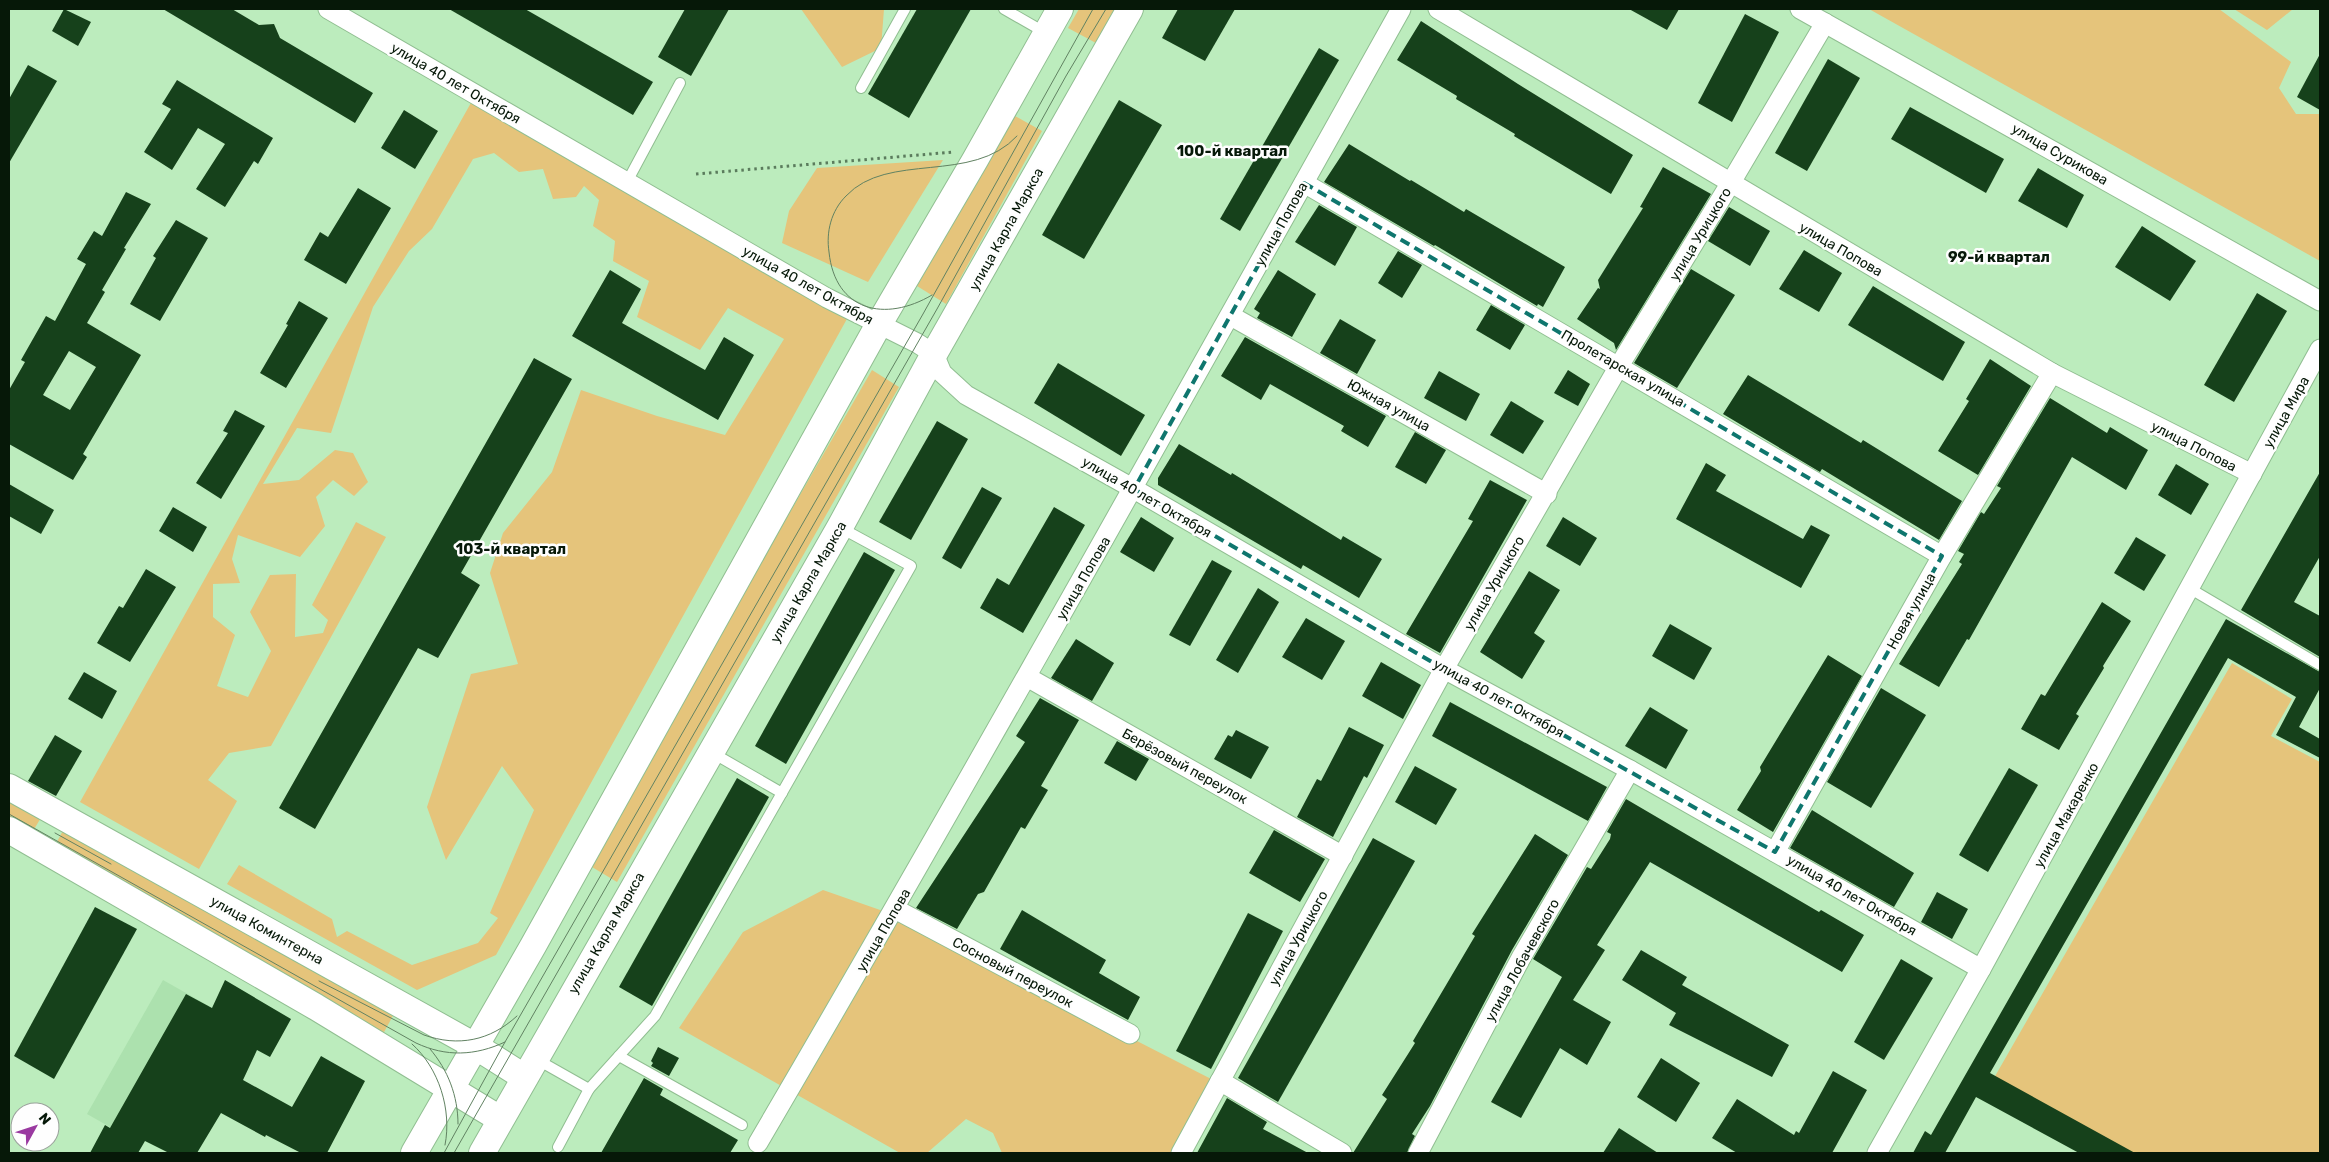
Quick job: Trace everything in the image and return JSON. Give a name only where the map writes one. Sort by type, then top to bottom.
[{"type":"street","name":"улица 40 лет Октября","points":[[328,9],[826,298],[880,324],[934,354],[942,373],[966,395],[1134,489],[1444,669],[1630,770],[1981,969]]},
{"type":"street","points":[[414,1153],[880,324],[976,160],[1060,9]]},
{"type":"street","name":"улица Карла Маркса","points":[[482,1153],[840,527],[934,354],[1130,9]]},
{"type":"street","name":"улица Попова","points":[[758,1142],[895,909],[1134,489],[1401,9]]},
{"type":"street","name":"улица Попова","points":[[1438,9],[1730,184],[2052,373],[2252,474]]},
{"type":"street","name":"улица Сурикова","points":[[1800,9],[2320,301]]},
{"type":"street","name":"улица Урицкого","points":[[1181,1153],[1444,669],[1547,494],[1619,366],[1825,23]]},
{"type":"street","name":"Пролетарская улица","points":[[1304,183],[1942,556]]},
{"type":"street","name":"Южная улица","points":[[1231,316],[1547,494]]},
{"type":"street","name":"улица Мира","points":[[2252,474],[2320,349]]},
{"type":"street","name":"Новая улица","points":[[1775,852],[1942,556],[2052,373]]},
{"type":"street","name":"улица Макаренко","points":[[1877,1153],[1981,969],[2252,474]]},
{"type":"street","name":"Берёзовый переулок","points":[[1027,677],[1343,856]]},
{"type":"street","name":"улица Лобачевского","points":[[1418,1153],[1522,956],[1630,770]]},
{"type":"street","name":"улица Коминтерна","points":[[9,787],[475,1046],[530,1067]]},
{"type":"street","points":[[9,830],[324,1012],[402,1058],[449,1090],[500,1119]]},
{"type":"street","name":"Сосновый переулок","points":[[895,909],[1130,1034]]},
{"type":"street","points":[[1220,1081],[1342,1153]]},
{"type":"lane","points":[[861,88],[906,9]]},
{"type":"lane","points":[[1004,9],[1046,33]]},
{"type":"lane","points":[[627,182],[680,84]]},
{"type":"lane","points":[[558,1147],[589,1089],[656,1016],[910,566],[840,527]]},
{"type":"lane","points":[[2189,588],[2320,665]]},
{"type":"lane","points":[[710,752],[782,793]]},
{"type":"lane","points":[[619,1056],[742,1125]]},
{"type":"lane","points":[[530,1067],[589,1089]]},
{"type":"path","points":[[696,174],[957,152]]},
{"type":"highlighted area","points":[[1304,183],[1942,556],[1775,852],[1444,669],[1134,489]]},
{"type":"shaded area","points":[[801,9],[884,9],[881,48],[842,67]]},
{"type":"shaded area","points":[[1079,9],[1116,9],[1096,43],[1068,28]]},
{"type":"shaded area","points":[[1869,9],[2219,9],[2291,62],[2279,88],[2296,114],[2320,114],[2320,261]]},
{"type":"shaded area","points":[[2234,9],[2293,9],[2267,30]]},
{"type":"shaded area","points":[[472,101],[848,317],[496,955],[417,990],[227,884],[239,865],[332,919],[337,937],[347,931],[412,965],[478,943],[498,918],[490,913],[534,810],[502,766],[446,860],[427,807],[471,674],[518,664],[490,573],[503,533],[552,472],[581,390],[657,416],[725,435],[784,339],[728,308],[700,350],[637,317],[649,281],[613,261],[615,241],[593,226],[599,200],[584,186],[576,197],[553,199],[543,169],[519,172],[494,153],[473,159],[432,229],[409,251],[373,307],[331,433],[297,428],[263,484],[299,480],[335,450],[353,453],[368,482],[354,496],[333,480],[316,497],[325,526],[300,557],[238,535],[232,559],[240,583],[213,584],[213,617],[235,635],[217,686],[248,697],[271,651],[250,612],[270,575],[296,574],[295,637],[323,633],[328,620],[312,605],[356,522],[386,537],[271,746],[229,753],[208,780],[237,801],[199,869],[80,802]]},
{"type":"shaded area","points":[[1015,116],[1042,131],[946,304],[917,286]]},
{"type":"shaded area","points":[[943,160],[868,282],[782,243],[789,211],[817,168]]},
{"type":"shaded area","points":[[872,370],[899,387],[617,882],[587,864]]},
{"type":"shaded area","points":[[2232,663],[2292,699],[2271,736],[2320,762],[2320,1153],[2128,1153],[1994,1078]]},
{"type":"shaded area","points":[[9,797],[42,816],[30,836],[9,824]]},
{"type":"shaded area","points":[[65,827],[395,1012],[383,1034],[53,849]]},
{"type":"shaded area","points":[[823,890],[883,911],[1219,1083],[1171,1153],[1002,1153],[993,1133],[966,1119],[927,1153],[900,1153],[679,1028],[743,932]]},
{"type":"shaded area","points":[[163,980],[209,1006],[133,1140],[87,1114]]},
{"type":"building","points":[[64,9],[91,22],[78,46],[52,31]]},
{"type":"building","points":[[163,9],[232,9],[259,25],[274,24],[280,38],[373,93],[355,123]]},
{"type":"building","points":[[449,9],[525,9],[653,82],[633,115]]},
{"type":"building","points":[[685,9],[729,9],[691,76],[658,57]]},
{"type":"building","points":[[917,9],[971,9],[909,118],[868,94]]},
{"type":"building","points":[[1178,9],[1235,9],[1205,61],[1162,38]]},
{"type":"building","points":[[1629,9],[1679,9],[1667,30]]},
{"type":"building","points":[[1745,14],[1779,32],[1732,122],[1698,103]]},
{"type":"building","points":[[1421,21],[1633,155],[1611,194],[1514,136],[1515,134],[1456,99],[1457,96],[1397,60]]},
{"type":"building","points":[[1319,48],[1339,60],[1240,231],[1220,219]]},
{"type":"building","points":[[2320,54],[2320,110],[2297,97]]},
{"type":"building","points":[[1828,59],[1860,78],[1807,171],[1775,153]]},
{"type":"building","points":[[28,65],[57,81],[9,163],[9,99]]},
{"type":"building","points":[[177,80],[273,138],[258,164],[254,161],[225,207],[196,189],[225,144],[198,128],[172,170],[144,152],[171,109],[162,104]]},
{"type":"building","points":[[1119,100],[1162,125],[1084,259],[1042,235]]},
{"type":"building","points":[[1910,107],[2004,159],[1986,193],[1891,139]]},
{"type":"building","points":[[404,110],[438,131],[415,169],[381,148]]},
{"type":"building","points":[[1349,144],[1464,212],[1466,209],[1565,267],[1543,307],[1538,304],[1537,306],[1324,182]]},
{"type":"building","points":[[1663,167],[1711,194],[1616,350],[1614,343],[1577,319],[1598,288],[1600,289],[1598,280],[1643,208],[1640,207]]},
{"type":"building","points":[[2038,168],[2084,195],[2067,228],[2018,201]]},
{"type":"building","points":[[358,188],[391,208],[346,284],[304,260],[320,232],[328,237]]},
{"type":"building","points":[[126,192],[151,204],[124,248],[126,249],[102,290],[105,292],[87,323],[141,355],[83,454],[87,457],[73,480],[9,444],[9,390],[25,362],[21,360],[46,316],[55,321],[86,264],[77,259],[94,231],[102,236]],"holes":[[[69,351],[96,367],[70,410],[43,395]]]},
{"type":"building","points":[[1319,205],[1357,227],[1335,266],[1295,242]]},
{"type":"building","points":[[1729,207],[1770,231],[1750,266],[1708,241]]},
{"type":"building","points":[[176,220],[208,238],[160,321],[130,304],[156,258],[153,256]]},
{"type":"building","points":[[2142,226],[2196,261],[2170,301],[2115,267]]},
{"type":"building","points":[[1804,250],[1842,273],[1819,312],[1779,289]]},
{"type":"building","points":[[1398,251],[1422,265],[1402,298],[1378,283]]},
{"type":"building","points":[[1691,269],[1735,295],[1677,388],[1634,363]]},
{"type":"building","points":[[610,270],[641,289],[622,323],[705,370],[724,337],[754,355],[718,420],[572,336]]},
{"type":"building","points":[[1278,270],[1316,294],[1292,337],[1257,318],[1260,313],[1254,309]]},
{"type":"building","points":[[1873,286],[1965,342],[1943,381],[1848,325]]},
{"type":"building","points":[[2257,293],[2287,311],[2234,402],[2204,385]]},
{"type":"building","points":[[299,301],[328,318],[286,388],[260,373],[288,325],[286,324]]},
{"type":"building","points":[[1491,305],[1525,325],[1510,350],[1476,330]]},
{"type":"building","points":[[1340,319],[1376,340],[1357,374],[1320,353]]},
{"type":"building","points":[[1245,337],[1386,416],[1368,447],[1341,431],[1344,426],[1270,384],[1261,400],[1221,376]]},
{"type":"building","points":[[534,358],[572,379],[461,573],[480,585],[438,658],[418,648],[315,829],[279,808]]},
{"type":"building","points":[[1990,359],[2031,386],[1978,475],[1938,451],[1969,401],[1966,399]]},
{"type":"building","points":[[1058,363],[1145,415],[1121,456],[1034,403]]},
{"type":"building","points":[[1568,370],[1590,384],[1578,406],[1554,393]]},
{"type":"building","points":[[1439,371],[1480,394],[1466,421],[1424,398]]},
{"type":"building","points":[[1748,375],[1861,443],[1863,440],[1962,501],[1939,540],[1822,469],[1820,472],[1723,414]]},
{"type":"building","points":[[2050,398],[2107,433],[2110,427],[2148,450],[2126,490],[2072,457],[1969,640],[1967,639],[1939,687],[1899,664],[1962,564],[1959,562],[1964,554],[1958,551],[1981,512],[1984,514],[2001,488],[1997,486]]},
{"type":"building","points":[[1511,401],[1544,421],[1523,454],[1490,435]]},
{"type":"building","points":[[235,410],[265,426],[221,499],[196,483],[228,433],[223,431]]},
{"type":"building","points":[[937,421],[968,439],[911,540],[879,522]]},
{"type":"building","points":[[1415,432],[1446,450],[1426,484],[1395,467]]},
{"type":"building","points":[[1179,444],[1231,475],[1232,473],[1341,540],[1343,536],[1382,559],[1359,598],[1303,565],[1301,569],[1158,485],[1158,478]]},
{"type":"building","points":[[1706,463],[1726,475],[1716,491],[1803,539],[1811,525],[1830,535],[1801,588],[1676,519]]},
{"type":"building","points":[[2176,464],[2209,484],[2191,515],[2158,495]]},
{"type":"building","points":[[2320,472],[2320,556],[2294,602],[2320,616],[2320,657],[2241,610]]},
{"type":"building","points":[[1490,480],[1527,500],[1440,653],[1406,634],[1473,521],[1468,519]]},
{"type":"building","points":[[9,484],[54,510],[41,534],[9,516]]},
{"type":"building","points":[[982,487],[1002,498],[961,569],[942,558]]},
{"type":"building","points":[[173,507],[207,527],[193,552],[159,531]]},
{"type":"building","points":[[1054,507],[1085,525],[1023,633],[980,608],[997,578],[1009,585]]},
{"type":"building","points":[[1141,517],[1174,538],[1154,572],[1120,552]]},
{"type":"building","points":[[1563,517],[1597,538],[1580,566],[1546,546]]},
{"type":"building","points":[[2136,537],[2166,555],[2144,591],[2114,573]]},
{"type":"building","points":[[864,552],[895,570],[786,764],[755,746]]},
{"type":"building","points":[[1212,560],[1232,571],[1190,646],[1169,635]]},
{"type":"building","points":[[146,569],[176,587],[130,662],[97,643],[119,606],[123,608]]},
{"type":"building","points":[[1529,571],[1560,590],[1534,633],[1545,641],[1522,679],[1480,652]]},
{"type":"building","points":[[1258,588],[1279,602],[1238,673],[1216,660]]},
{"type":"building","points":[[2102,602],[2131,621],[2076,714],[2079,716],[2059,750],[2021,729],[2041,694],[2045,696]]},
{"type":"building","points":[[1306,618],[1345,641],[1322,680],[1282,657]]},
{"type":"building","points":[[2226,619],[2320,672],[2320,688],[2299,727],[2320,739],[2320,758],[2276,735],[2296,697],[2228,658],[1990,1073],[2135,1153],[2079,1153],[1976,1097],[1945,1153],[1913,1153],[1925,1131],[1931,1135]]},
{"type":"building","points":[[1670,624],[1712,648],[1694,680],[1652,656]]},
{"type":"building","points":[[1076,639],[1114,663],[1092,701],[1051,678]]},
{"type":"building","points":[[1828,655],[1862,676],[1773,832],[1737,810],[1761,771],[1760,767]]},
{"type":"building","points":[[1381,662],[1421,685],[1403,719],[1362,696]]},
{"type":"building","points":[[84,672],[117,691],[102,719],[68,699]]},
{"type":"building","points":[[1881,688],[1926,715],[1871,808],[1827,782]]},
{"type":"building","points":[[1040,698],[1079,720],[1041,786],[1048,790],[1025,829],[1021,827],[984,892],[978,894],[957,929],[916,908],[1025,742],[1016,736]]},
{"type":"building","points":[[1450,702],[1607,787],[1588,821],[1432,736]]},
{"type":"building","points":[[1650,707],[1688,730],[1666,769],[1625,746]]},
{"type":"building","points":[[1349,727],[1384,745],[1367,778],[1364,776],[1333,837],[1297,817],[1317,779],[1321,781]]},
{"type":"building","points":[[1236,730],[1269,747],[1251,779],[1214,759],[1228,735],[1232,737]]},
{"type":"building","points":[[55,735],[82,751],[56,796],[28,781]]},
{"type":"building","points":[[1117,741],[1149,759],[1136,781],[1104,763]]},
{"type":"building","points":[[1415,766],[1457,789],[1436,825],[1395,802]]},
{"type":"building","points":[[2009,768],[2038,785],[1988,872],[1959,855]]},
{"type":"building","points":[[737,778],[769,797],[652,1006],[619,987]]},
{"type":"building","points":[[1626,799],[1819,912],[1821,910],[1864,935],[1842,972],[1650,862],[1597,945],[1605,950],[1573,1000],[1611,1022],[1587,1065],[1560,1048],[1521,1118],[1491,1102],[1562,977],[1533,959],[1587,867],[1591,869],[1610,839],[1611,834],[1607,832]]},
{"type":"building","points":[[1812,810],[1914,873],[1894,907],[1790,848]]},
{"type":"building","points":[[1274,830],[1325,859],[1300,902],[1249,873]]},
{"type":"building","points":[[1535,834],[1568,855],[1512,950],[1430,1106],[1412,1134],[1415,1136],[1407,1153],[1353,1153],[1387,1099],[1382,1095],[1415,1043],[1413,1041],[1475,936],[1472,934]]},
{"type":"building","points":[[1373,838],[1415,861],[1278,1102],[1238,1078]]},
{"type":"building","points":[[1937,892],[1968,909],[1952,939],[1921,922]]},
{"type":"building","points":[[95,907],[137,929],[54,1079],[14,1056]]},
{"type":"building","points":[[1022,910],[1106,960],[1099,973],[1140,997],[1128,1020],[1000,949]]},
{"type":"building","points":[[1248,913],[1283,931],[1211,1069],[1176,1051]]},
{"type":"building","points":[[1641,950],[1687,977],[1682,985],[1789,1045],[1772,1077],[1669,1025],[1676,1013],[1622,980]]},
{"type":"building","points":[[1901,959],[1933,978],[1884,1060],[1854,1042]]},
{"type":"building","points":[[225,980],[291,1019],[270,1057],[257,1050],[243,1080],[292,1107],[321,1056],[365,1081],[327,1153],[301,1153],[266,1135],[265,1137],[221,1113],[197,1153],[169,1153],[145,1141],[138,1153],[90,1153],[105,1125],[110,1128],[186,994],[212,1008]]},
{"type":"building","points":[[658,1047],[679,1058],[669,1076],[651,1066],[653,1063],[651,1061]]},
{"type":"building","points":[[1661,1058],[1700,1083],[1676,1122],[1637,1097]]},
{"type":"building","points":[[1833,1071],[1867,1090],[1832,1153],[1737,1153],[1712,1138],[1737,1099],[1794,1135],[1796,1131],[1799,1133]]},
{"type":"building","points":[[644,1078],[663,1089],[660,1095],[738,1140],[730,1153],[601,1153]]},
{"type":"building","points":[[1227,1098],[1267,1122],[1263,1129],[1308,1153],[1197,1153]]},
{"type":"building","points":[[1619,1128],[1658,1153],[1603,1153]]},
{"type":"tram line","points":[[444,1153],[505,1042],[923,314],[1093,9]]},
{"type":"tram line","points":[[454,1153],[937,309],[1066,76],[1106,9]]},
{"type":"tram line","points":[[932,295],[914,304],[880,309],[865,306],[852,299],[841,288],[833,272],[828,244],[829,229],[833,215],[846,196],[864,183],[884,175],[907,170],[954,165],[977,160],[998,151],[1017,136]]},
{"type":"tram line","points":[[9,814],[416,1043],[438,1051],[460,1053],[483,1050],[505,1042]]},
{"type":"tram line","points":[[55,833],[111,864]]},
{"type":"tram line","points":[[319,981],[424,1035],[437,1039],[461,1041],[485,1036],[496,1031],[517,1016]]},
{"type":"tram line","points":[[412,1044],[430,1065],[441,1090],[447,1118],[445,1145]]},
{"type":"tram line","points":[[430,1049],[442,1066],[451,1084],[458,1114],[458,1124]]},
{"type":"district","name":"100-й квартал","points":[[1232,151]]},
{"type":"district","name":"99-й квартал","points":[[1999,257]]},
{"type":"district","name":"103-й квартал","points":[[511,549]]}]
